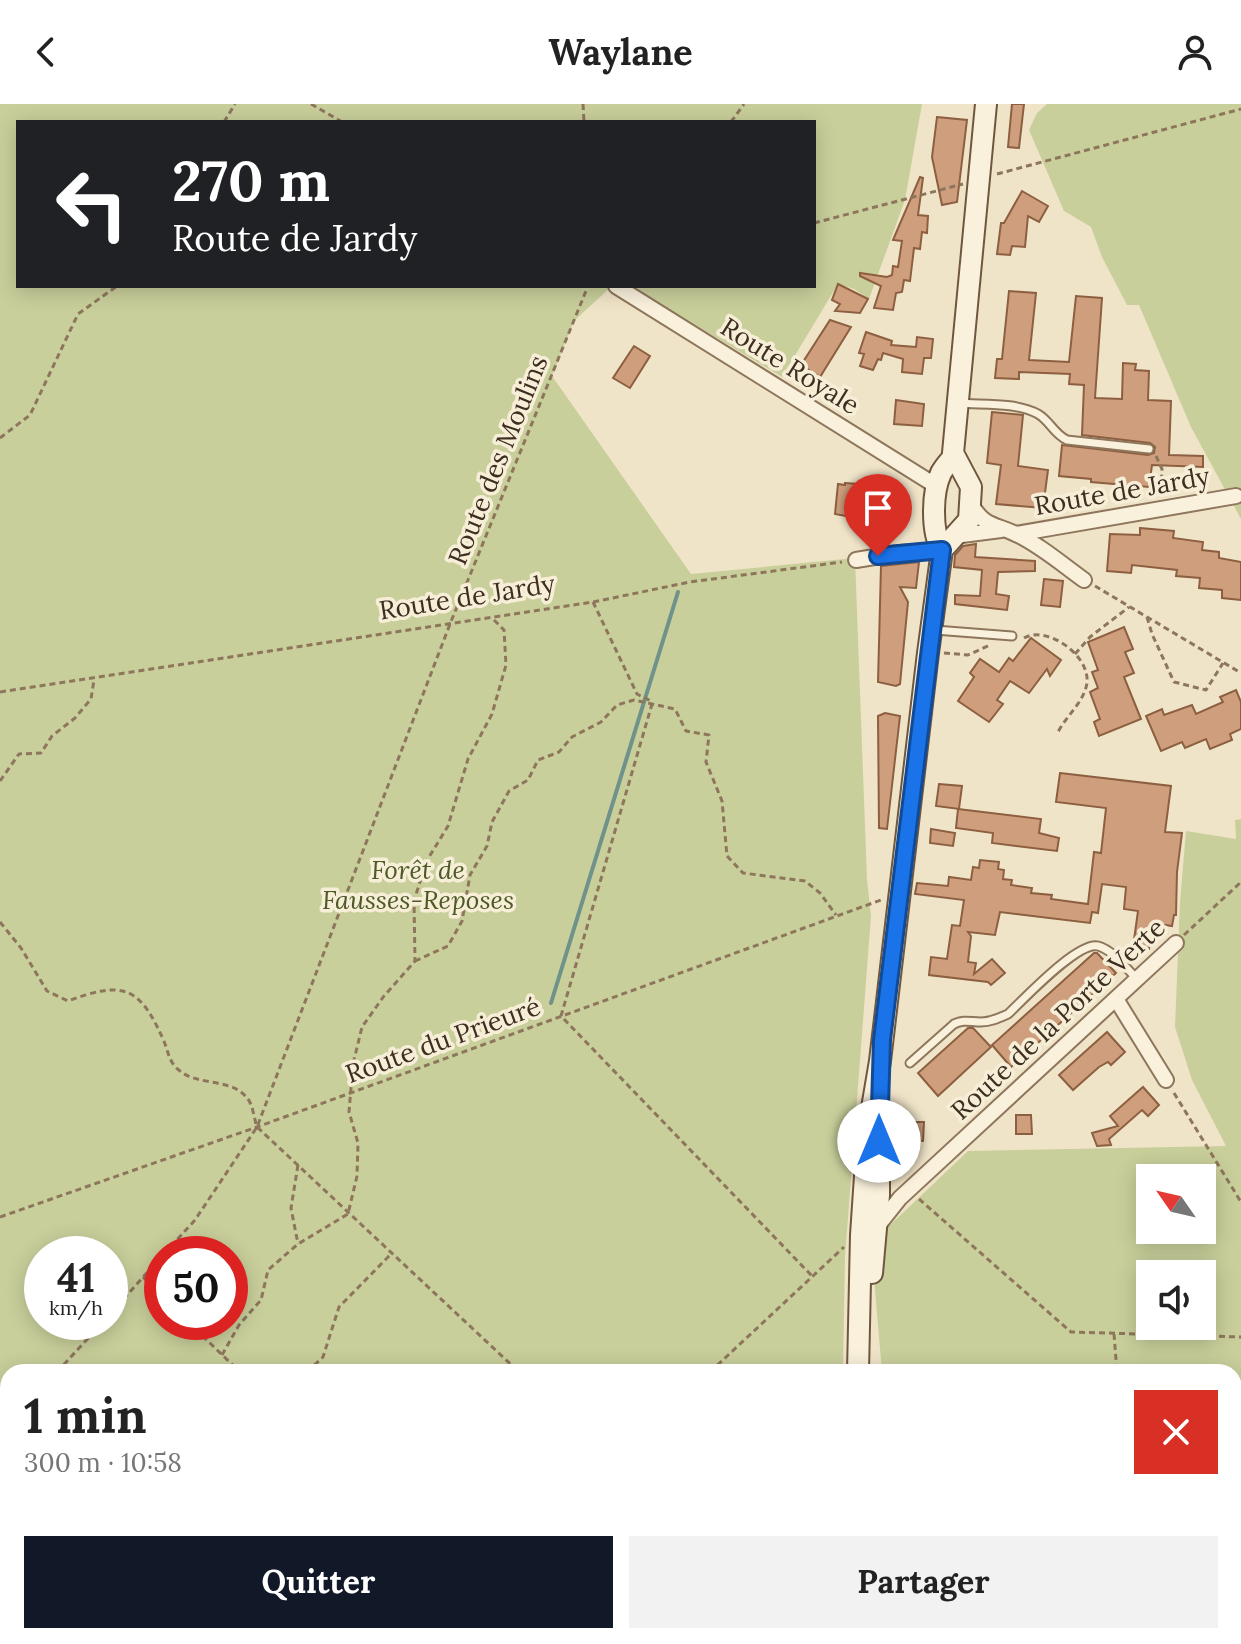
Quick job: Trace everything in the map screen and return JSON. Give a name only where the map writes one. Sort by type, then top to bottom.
[{"type":"main road","points":[[948,543],[933,531],[941,472],[953,457],[986,104]]},
{"type":"main road","points":[[858,1364],[863,1234],[898,897],[928,653],[948,543],[969,520],[971,504],[971,487],[953,457]]},
{"type":"main road","points":[[863,1234],[872,1275],[868,1364]]},
{"type":"street","name":"Route Royale","points":[[619,288],[938,487]]},
{"type":"street","name":"Route de Jardy","points":[[948,543],[1236,496]]},
{"type":"street","points":[[971,504],[979,518],[1008,532],[1084,580]]},
{"type":"street","points":[[856,560],[948,543]]},
{"type":"street","name":"Route de la Porte Verte","points":[[863,1234],[1176,943]]},
{"type":"street","points":[[1116,999],[1166,1080]]},
{"type":"lane","points":[[957,403],[1024,409],[1046,420],[1057,435],[1067,440],[1149,449]]},
{"type":"lane","points":[[932,630],[1014,639]]},
{"type":"lane","points":[[910,1063],[961,1020],[981,1022],[1008,1014],[1077,952],[1092,945],[1108,950],[1137,979]]},
{"type":"path","points":[[311,104],[339,120]]},
{"type":"path","points":[[1043,162],[1241,109]]},
{"type":"path","points":[[816,222],[902,200]]},
{"type":"path","points":[[0,438],[30,415],[78,314],[114,288]]},
{"type":"path","name":"Route des Moulins","points":[[180,1236],[195,1220],[257,1127],[450,624],[587,288]]},
{"type":"path","points":[[1149,449],[1160,461],[1162,469],[1160,510]]},
{"type":"path","name":"Route de Jardy","points":[[0,692],[593,602],[690,582],[856,560]]},
{"type":"path","points":[[1084,580],[1241,673]]},
{"type":"path","points":[[593,602],[639,694],[652,703]]},
{"type":"path","points":[[1075,654],[1090,637],[1129,606]]},
{"type":"path","points":[[1147,617],[1174,682],[1206,690],[1224,662]]},
{"type":"path","points":[[415,961],[414,901],[426,862],[448,826],[468,759],[492,714],[506,665],[504,630],[492,618]]},
{"type":"path","points":[[1014,639],[1039,634],[1056,641],[1075,654],[1086,672],[1082,699],[1058,732]]},
{"type":"path","points":[[928,653],[968,655],[996,643]]},
{"type":"path","points":[[0,781],[19,754],[41,753],[52,736],[75,718],[91,699],[94,679]]},
{"type":"path","points":[[222,1355],[239,1325],[261,1300],[268,1270],[298,1244],[348,1214],[357,1176],[358,1143],[349,1112],[350,1093],[362,1027],[415,961],[448,946],[462,921],[470,875],[487,846],[492,822],[509,791],[528,780],[538,760],[559,752],[572,737],[601,722],[617,705],[634,700],[675,709],[686,731],[709,735],[706,762],[722,801],[727,856],[743,873],[805,881],[820,893],[836,915]]},
{"type":"path","points":[[652,703],[561,1016],[812,1276]]},
{"type":"path","name":"Route de la Porte Verte","points":[[1176,943],[1241,882]]},
{"type":"path","name":"Route du Prieuré","points":[[0,1217],[257,1127],[836,915],[898,897]]},
{"type":"path","points":[[0,922],[21,948],[47,991],[68,1001],[108,989],[127,991],[142,1000],[164,1041],[171,1064],[187,1077],[224,1085],[248,1098],[257,1127],[510,1364]]},
{"type":"path","points":[[1166,1080],[1241,1202]]},
{"type":"path","points":[[298,1165],[291,1208],[298,1244]]},
{"type":"path","points":[[900,1198],[919,1198],[1071,1332],[1241,1337]]},
{"type":"path","points":[[718,1364],[812,1276],[863,1234]]},
{"type":"path","points":[[316,1364],[323,1357],[339,1307],[391,1254]]},
{"type":"path","name":"Route des Moulins","points":[[128,1294],[143,1277]]},
{"type":"path","points":[[1114,1334],[1116,1364]]},
{"type":"path","points":[[64,1364],[86,1340]]},
{"type":"path","points":[[207,1340],[232,1364]]},
{"type":"green space","name":"Forêt de Fausses-Reposes","points":[[0,104],[922,104],[905,200],[869,299],[854,289],[838,284],[782,377],[634,288],[816,288],[816,120],[16,120],[16,288],[610,288],[574,321],[552,376],[691,574],[855,558],[871,916],[845,1257],[843,1364],[0,1364]]},
{"type":"green space","points":[[1047,104],[1241,104],[1241,519],[1191,427],[1139,305],[1127,305],[1102,257],[1091,227],[1064,211],[1029,130],[1037,113]]},
{"type":"green space","points":[[1241,819],[1241,1364],[881,1364],[871,1243],[968,1151],[1226,1146],[1192,1080],[1175,1027],[1186,831],[1236,839],[1235,820]]},
{"type":"building","points":[[1012,104],[1024,104],[1019,148],[1008,147]]},
{"type":"building","points":[[937,117],[967,120],[957,202],[942,205],[932,157]]},
{"type":"building","points":[[920,177],[923,178],[918,215],[928,216],[927,233],[922,232],[920,249],[914,248],[910,281],[904,280],[902,292],[896,293],[893,310],[874,308],[881,286],[860,276],[860,273],[887,277],[892,275],[893,266],[898,267],[902,241],[893,240]]},
{"type":"building","points":[[1022,191],[1048,206],[1039,222],[1028,216],[1025,247],[1012,246],[1010,255],[997,254],[1001,223],[1004,223]]},
{"type":"building","points":[[838,284],[868,299],[860,313],[835,311],[840,304],[832,300]]},
{"type":"building","points":[[1009,291],[1036,293],[1029,360],[1069,362],[1076,296],[1102,298],[1095,398],[1122,399],[1123,363],[1136,364],[1135,370],[1149,371],[1148,400],[1171,401],[1169,455],[1203,456],[1203,467],[1152,465],[1149,487],[1059,476],[1062,445],[1148,455],[1154,453],[1155,447],[1150,443],[1082,435],[1084,385],[1069,384],[1070,374],[1019,372],[1019,379],[995,378],[997,359],[1002,359]]},
{"type":"building","points":[[830,320],[851,327],[820,377],[801,365]]},
{"type":"building","points":[[866,332],[892,341],[891,345],[916,347],[917,337],[933,339],[931,358],[924,358],[922,374],[902,372],[903,359],[883,353],[873,370],[860,366],[864,354],[859,353]]},
{"type":"building","points":[[634,346],[650,356],[630,388],[613,378]]},
{"type":"building","points":[[896,400],[924,404],[922,426],[894,424]]},
{"type":"building","points":[[992,412],[1023,415],[1018,466],[1048,470],[1043,508],[996,504],[1001,465],[987,463]]},
{"type":"building","points":[[838,484],[871,485],[867,520],[835,514]]},
{"type":"building","points":[[1140,528],[1174,531],[1173,538],[1203,542],[1202,550],[1219,552],[1219,558],[1241,562],[1241,600],[1222,598],[1222,590],[1199,588],[1200,578],[1176,576],[1177,570],[1132,565],[1131,573],[1107,571],[1110,534],[1140,535]]},
{"type":"building","points":[[976,544],[975,557],[1035,561],[1035,571],[998,572],[996,594],[1009,596],[1007,610],[955,604],[955,595],[980,596],[982,570],[954,567],[955,555],[963,546]]},
{"type":"building","points":[[919,562],[916,588],[900,587],[908,602],[900,684],[878,682],[881,566]]},
{"type":"building","points":[[1044,579],[1063,581],[1060,607],[1041,605]]},
{"type":"building","points":[[1124,627],[1133,649],[1125,652],[1134,673],[1124,677],[1141,719],[1099,736],[1094,722],[1100,719],[1090,692],[1098,688],[1092,672],[1098,670],[1088,642]]},
{"type":"building","points":[[1031,638],[1061,660],[1050,676],[1047,669],[1029,693],[1010,681],[997,700],[1003,704],[989,722],[958,701],[974,677],[970,673],[980,659],[999,672],[1009,658],[1013,661]]},
{"type":"building","points":[[1236,690],[1241,702],[1241,729],[1230,734],[1232,740],[1210,749],[1206,739],[1185,748],[1182,742],[1161,751],[1146,716],[1162,709],[1164,715],[1192,705],[1196,714],[1223,702],[1220,697]]},
{"type":"building","points":[[885,713],[900,716],[887,829],[879,828],[878,716]]},
{"type":"building","points":[[1060,773],[1171,786],[1165,832],[1182,833],[1176,915],[1172,926],[1152,923],[1149,949],[1133,947],[1138,911],[1124,909],[1126,887],[1102,884],[1098,913],[1092,912],[1090,923],[1000,912],[995,935],[968,932],[971,936],[968,962],[976,963],[974,974],[992,959],[1005,973],[991,985],[988,982],[929,975],[931,957],[947,959],[952,925],[960,926],[964,900],[915,894],[917,883],[948,886],[949,877],[971,880],[973,867],[979,868],[980,860],[999,862],[998,869],[1004,870],[1003,879],[1012,880],[1011,885],[1032,888],[1031,893],[1052,895],[1051,899],[1088,904],[1094,852],[1101,853],[1106,808],[1056,802]]},
{"type":"building","points":[[939,784],[962,786],[959,809],[936,806]]},
{"type":"building","points":[[958,809],[1041,819],[1039,833],[1059,838],[1057,851],[992,843],[993,833],[956,828]]},
{"type":"building","points":[[931,829],[955,833],[953,846],[930,843]]},
{"type":"building","points":[[1094,953],[1116,973],[1011,1067],[992,1045]]},
{"type":"building","points":[[968,1028],[973,1028],[991,1047],[938,1096],[918,1073]]},
{"type":"building","points":[[1107,1032],[1125,1052],[1111,1065],[1108,1062],[1099,1067],[1073,1090],[1059,1075]]},
{"type":"building","points":[[1143,1087],[1159,1105],[1148,1116],[1142,1110],[1109,1139],[1111,1145],[1097,1146],[1092,1133],[1118,1126],[1110,1116]]},
{"type":"building","points":[[1016,1115],[1031,1115],[1032,1134],[1016,1134]]},
{"type":"building","points":[[909,1122],[924,1122],[923,1141],[908,1140]]},
{"type":"waterway","points":[[551,1003],[678,592]]},
{"type":"route","points":[[878,556],[942,550],[882,1040],[879,1141]]}]
